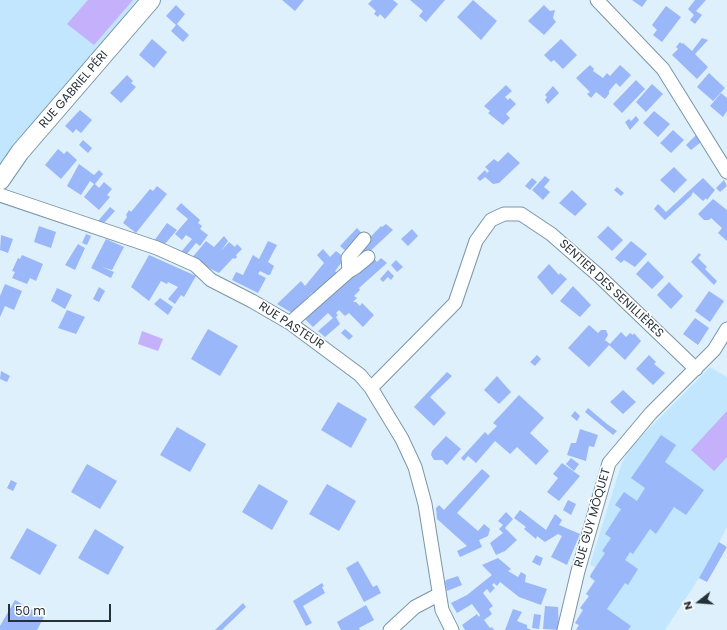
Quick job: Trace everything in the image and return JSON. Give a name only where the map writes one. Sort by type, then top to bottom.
[{"type":"main road","name":"RUE GABRIEL PÉRI","points":[[0,181],[20,152],[151,0]]},
{"type":"street","points":[[597,0],[663,69],[727,172]]},
{"type":"street","name":"RUE PASTEUR","points":[[0,195],[157,248],[195,265],[211,280],[252,300],[290,323],[349,366],[371,388],[409,452],[415,467],[425,504],[438,595],[442,610],[452,630]]},
{"type":"street","name":"SENTIER DES SENILLIÈRES","points":[[371,388],[455,303],[462,287],[476,242],[484,228],[491,220],[504,214],[522,214],[551,234],[598,275],[696,369]]},
{"type":"street","points":[[349,271],[348,258],[364,239]]},
{"type":"street","points":[[290,323],[349,271],[368,257]]},
{"type":"street","name":"RUE GUY MÔQUET","points":[[564,630],[578,572],[609,463],[650,413],[714,350],[727,329]]},
{"type":"street","points":[[390,630],[415,608],[438,595]]},
{"type":"shaded area","points":[[0,0],[137,0],[0,168]]},
{"type":"shaded area","points":[[88,0],[133,0],[94,45],[67,24]]},
{"type":"shaded area","points":[[142,331],[163,339],[158,351],[138,344]]},
{"type":"shaded area","points":[[710,367],[727,377],[727,527],[699,578],[665,630],[576,630],[579,625],[575,623],[583,610],[580,608],[589,596],[586,594],[594,581],[590,577],[595,567],[590,565],[621,465],[630,448]]},
{"type":"shaded area","points":[[727,411],[727,457],[714,471],[691,450]]},
{"type":"building","points":[[282,0],[304,0],[295,11]]},
{"type":"building","points":[[372,0],[393,0],[398,4],[385,19],[380,14],[378,17],[374,14],[376,11],[368,4]]},
{"type":"building","points":[[410,0],[445,0],[426,22],[419,16],[423,11]]},
{"type":"building","points":[[473,0],[497,21],[481,40],[457,17]]},
{"type":"building","points":[[632,0],[647,0],[642,7]]},
{"type":"building","points":[[695,0],[706,0],[696,11],[702,15],[695,24],[690,20],[694,15],[688,9]]},
{"type":"building","points":[[176,5],[185,14],[177,24],[189,35],[183,42],[171,31],[176,25],[166,16]]},
{"type":"building","points":[[544,5],[550,11],[555,10],[553,18],[556,22],[544,35],[528,21]]},
{"type":"building","points":[[666,6],[681,17],[662,42],[653,35],[657,30],[652,25]]},
{"type":"building","points":[[702,38],[708,40],[695,54],[708,67],[697,79],[672,55],[678,49],[676,47],[680,42],[692,51]]},
{"type":"building","points":[[152,39],[167,52],[154,68],[139,55]]},
{"type":"building","points":[[561,39],[577,55],[563,69],[554,60],[551,62],[544,55]]},
{"type":"building","points":[[590,65],[594,69],[593,71],[603,78],[607,73],[610,76],[620,65],[631,75],[620,87],[616,83],[609,91],[609,94],[605,99],[596,92],[591,98],[587,94],[590,92],[576,78]]},
{"type":"building","points":[[709,73],[725,88],[713,101],[697,87]]},
{"type":"building","points":[[127,75],[133,81],[131,83],[136,87],[121,103],[110,93]]},
{"type":"building","points":[[636,80],[645,89],[622,113],[613,104]]},
{"type":"building","points":[[652,84],[663,94],[646,112],[636,102]]},
{"type":"building","points":[[506,85],[512,91],[505,97],[508,100],[510,98],[516,104],[506,114],[510,118],[503,125],[488,113],[490,111],[484,106]]},
{"type":"building","points":[[553,86],[559,93],[548,104],[545,100],[547,97],[545,95]]},
{"type":"building","points":[[721,93],[727,98],[727,111],[723,117],[710,106]]},
{"type":"building","points":[[80,110],[92,120],[81,133],[76,129],[73,133],[65,126]]},
{"type":"building","points":[[654,111],[670,124],[658,137],[643,123]]},
{"type":"building","points":[[636,116],[639,120],[630,130],[625,122],[629,119],[631,121]]},
{"type":"building","points":[[673,130],[684,140],[671,153],[660,143]]},
{"type":"building","points":[[696,135],[701,142],[691,150],[686,145]]},
{"type":"building","points":[[83,140],[92,148],[88,153],[79,145]]},
{"type":"building","points":[[58,149],[64,154],[67,151],[77,160],[61,179],[45,165]]},
{"type":"building","points":[[508,152],[520,163],[499,183],[493,184],[485,177],[480,181],[477,178],[485,170],[487,173],[489,171],[485,167],[494,159],[498,162]]},
{"type":"building","points":[[79,164],[94,175],[99,170],[103,174],[95,184],[99,188],[104,182],[112,189],[107,195],[110,197],[99,210],[84,197],[94,184],[90,181],[81,195],[67,186]]},
{"type":"building","points":[[674,167],[687,180],[674,193],[660,180]]},
{"type":"building","points":[[545,176],[550,180],[544,187],[550,192],[543,200],[532,190]]},
{"type":"building","points":[[532,178],[537,182],[530,190],[525,186]]},
{"type":"building","points":[[703,178],[715,190],[707,200],[706,198],[703,201],[693,192],[691,196],[665,220],[654,209],[658,204],[666,212]]},
{"type":"building","points":[[724,180],[727,186],[720,192],[716,188]]},
{"type":"building","points":[[157,186],[167,194],[136,233],[123,223],[127,217],[126,215],[129,210],[131,212],[150,189],[153,191]]},
{"type":"building","points":[[617,187],[624,193],[621,196],[614,190]]},
{"type":"building","points":[[572,190],[587,204],[575,216],[559,203]]},
{"type":"building","points":[[713,199],[727,210],[727,241],[718,233],[722,228],[711,218],[709,220],[704,220],[698,214]]},
{"type":"building","points":[[181,203],[200,220],[198,223],[202,226],[200,229],[208,235],[200,246],[196,243],[186,255],[181,252],[192,239],[186,235],[182,240],[175,234],[188,219],[176,209]]},
{"type":"building","points":[[110,207],[115,211],[104,223],[98,221]]},
{"type":"building","points":[[167,223],[177,230],[164,245],[154,241]]},
{"type":"building","points":[[386,224],[393,230],[355,265],[350,259],[358,250],[361,253],[363,252],[359,249],[381,226],[382,227]]},
{"type":"building","points":[[39,226],[56,232],[51,248],[34,242]]},
{"type":"building","points":[[608,226],[623,240],[612,251],[597,237]]},
{"type":"building","points":[[357,228],[364,236],[349,254],[340,246]]},
{"type":"building","points":[[412,229],[418,236],[408,246],[401,239]]},
{"type":"building","points":[[86,234],[91,236],[87,245],[82,243]]},
{"type":"building","points":[[1,235],[13,239],[8,253],[0,250]]},
{"type":"building","points":[[224,236],[228,241],[221,251],[229,242],[235,247],[237,244],[242,249],[236,255],[237,257],[235,259],[233,258],[219,273],[191,259],[206,241],[214,247]]},
{"type":"building","points":[[106,239],[124,247],[112,270],[102,267],[114,272],[111,278],[91,268]]},
{"type":"building","points":[[268,241],[277,245],[268,262],[274,266],[270,275],[260,271],[258,274],[266,278],[258,293],[232,280],[236,272],[243,275],[253,255],[259,259]]},
{"type":"building","points":[[631,241],[647,254],[635,267],[624,260],[621,263],[615,258]]},
{"type":"building","points":[[78,244],[85,248],[75,270],[65,265]]},
{"type":"building","points":[[323,249],[330,257],[336,251],[345,258],[335,271],[338,274],[319,293],[312,293],[292,313],[277,304],[301,281],[305,286],[324,263],[317,255]]},
{"type":"building","points":[[699,253],[701,255],[698,258],[707,267],[705,269],[717,281],[714,285],[691,262]]},
{"type":"building","points":[[22,255],[43,264],[36,281],[30,278],[27,284],[12,278],[15,272],[12,271],[18,258],[20,259]]},
{"type":"building","points":[[149,255],[196,276],[184,297],[181,295],[175,304],[168,299],[178,287],[168,282],[167,284],[161,281],[149,301],[131,287]]},
{"type":"building","points":[[373,257],[377,262],[381,258],[387,263],[359,288],[360,290],[354,296],[357,298],[353,302],[356,302],[360,306],[362,303],[374,315],[363,327],[349,313],[345,316],[339,310],[336,313],[338,315],[336,317],[340,324],[325,337],[318,331],[333,318],[328,313],[313,327],[303,317]]},
{"type":"building","points":[[396,260],[403,267],[397,272],[391,265]]},
{"type":"building","points":[[648,261],[664,277],[652,289],[636,274]]},
{"type":"building","points":[[549,264],[559,275],[560,273],[567,279],[552,295],[537,277]]},
{"type":"building","points":[[388,270],[394,276],[391,280],[388,277],[383,282],[380,279]]},
{"type":"building","points":[[669,282],[683,296],[671,309],[657,295]]},
{"type":"building","points":[[5,284],[22,291],[14,310],[5,306],[0,317],[0,296]]},
{"type":"building","points":[[573,286],[591,305],[580,317],[560,301]]},
{"type":"building","points":[[99,287],[105,291],[99,302],[93,299]]},
{"type":"building","points":[[57,288],[72,295],[65,309],[51,301]]},
{"type":"building","points":[[709,291],[724,301],[710,322],[695,311]]},
{"type":"building","points":[[160,298],[173,307],[168,315],[154,304]]},
{"type":"building","points":[[67,310],[85,317],[76,334],[58,328]]},
{"type":"building","points":[[695,318],[709,328],[698,345],[683,334]]},
{"type":"building","points":[[589,325],[598,333],[601,330],[606,330],[608,335],[605,340],[610,344],[589,367],[568,348]]},
{"type":"building","points":[[208,329],[238,346],[220,376],[191,359]]},
{"type":"building","points":[[345,329],[353,336],[349,340],[341,333]]},
{"type":"building","points":[[621,332],[626,337],[630,333],[633,335],[634,333],[641,341],[625,360],[609,345]]},
{"type":"building","points":[[537,355],[541,359],[535,366],[530,362]]},
{"type":"building","points":[[649,355],[656,362],[654,364],[665,373],[653,385],[636,369]]},
{"type":"building","points":[[1,371],[10,376],[7,382],[0,379]]},
{"type":"building","points":[[447,372],[452,376],[430,397],[446,413],[434,426],[414,407]]},
{"type":"building","points":[[497,376],[511,392],[499,404],[484,390]]},
{"type":"building","points":[[623,390],[636,402],[623,414],[610,402]]},
{"type":"building","points":[[519,395],[544,418],[530,433],[549,451],[536,465],[517,447],[510,454],[495,441],[476,463],[468,456],[464,461],[461,458],[485,432],[488,435],[497,426],[493,423]]},
{"type":"building","points":[[338,402],[367,419],[351,448],[321,430]]},
{"type":"building","points":[[588,408],[617,431],[613,435],[585,412]]},
{"type":"building","points":[[575,411],[580,416],[577,421],[571,416]]},
{"type":"building","points":[[177,427],[206,444],[190,472],[160,455]]},
{"type":"building","points":[[580,429],[598,435],[594,447],[589,446],[586,461],[567,455],[571,443],[576,443]]},
{"type":"building","points":[[661,435],[676,445],[665,462],[704,490],[686,515],[674,507],[656,534],[650,529],[633,554],[630,552],[625,560],[638,569],[628,585],[625,583],[607,609],[631,626],[628,630],[576,630],[579,625],[575,623],[583,610],[580,608],[589,596],[586,594],[595,581],[590,577],[591,574],[605,553],[602,551],[611,538],[605,534],[621,509],[615,505],[624,492],[637,501],[645,488],[631,478]]},
{"type":"building","points":[[446,436],[461,449],[447,465],[442,460],[434,460],[431,455],[432,451]]},
{"type":"building","points":[[571,458],[579,464],[574,471],[566,464]]},
{"type":"building","points":[[562,463],[580,476],[559,501],[547,492],[558,478],[553,474]]},
{"type":"building","points":[[87,464],[117,481],[100,509],[71,492]]},
{"type":"building","points":[[482,469],[490,476],[457,513],[478,531],[484,524],[490,529],[488,536],[479,540],[482,547],[460,557],[457,551],[467,546],[437,519],[436,508],[439,505],[444,510]]},
{"type":"building","points":[[11,480],[17,483],[13,491],[7,488]]},
{"type":"building","points":[[259,484],[288,501],[272,530],[242,512]]},
{"type":"building","points":[[327,484],[356,501],[339,531],[309,514]]},
{"type":"building","points":[[568,500],[576,504],[571,515],[563,510]]},
{"type":"building","points":[[520,510],[546,530],[555,514],[562,520],[559,525],[580,534],[567,565],[551,557],[562,536],[558,534],[545,542],[537,536],[536,539],[524,529],[526,527],[514,518]]},
{"type":"building","points":[[506,512],[513,519],[505,528],[517,540],[505,551],[496,555],[490,543],[503,533],[499,529],[503,525],[498,521]]},
{"type":"building","points":[[27,528],[57,545],[40,575],[10,558]]},
{"type":"building","points":[[95,529],[124,547],[108,575],[78,558]]},
{"type":"building","points":[[719,542],[727,547],[707,582],[699,578]]},
{"type":"building","points":[[536,555],[543,558],[540,566],[532,562]]},
{"type":"building","points":[[498,558],[511,569],[508,571],[518,577],[521,572],[526,575],[525,582],[547,589],[541,605],[519,597],[500,582],[497,586],[494,583],[492,585],[495,588],[490,593],[487,589],[483,593],[493,606],[489,609],[492,614],[484,620],[490,628],[492,627],[494,630],[465,630],[462,625],[477,614],[479,617],[480,615],[472,604],[457,613],[451,603],[467,595],[492,575],[482,565]]},
{"type":"building","points":[[358,561],[373,587],[377,585],[381,593],[364,602],[346,568]]},
{"type":"building","points":[[458,576],[462,585],[447,591],[445,583],[446,580]]},
{"type":"building","points":[[322,583],[325,593],[303,606],[312,623],[306,626],[293,601]]},
{"type":"building","points":[[15,600],[44,617],[37,630],[0,630],[0,626]]},
{"type":"building","points":[[243,603],[246,607],[222,630],[215,630]]},
{"type":"building","points":[[366,605],[374,620],[359,628],[360,630],[341,630],[337,622]]},
{"type":"building","points":[[545,606],[558,607],[559,630],[543,629]]},
{"type":"building","points":[[513,609],[522,612],[517,621],[527,625],[527,628],[531,630],[505,630]]},
{"type":"building","points":[[534,614],[541,615],[539,629],[532,628]]}]
